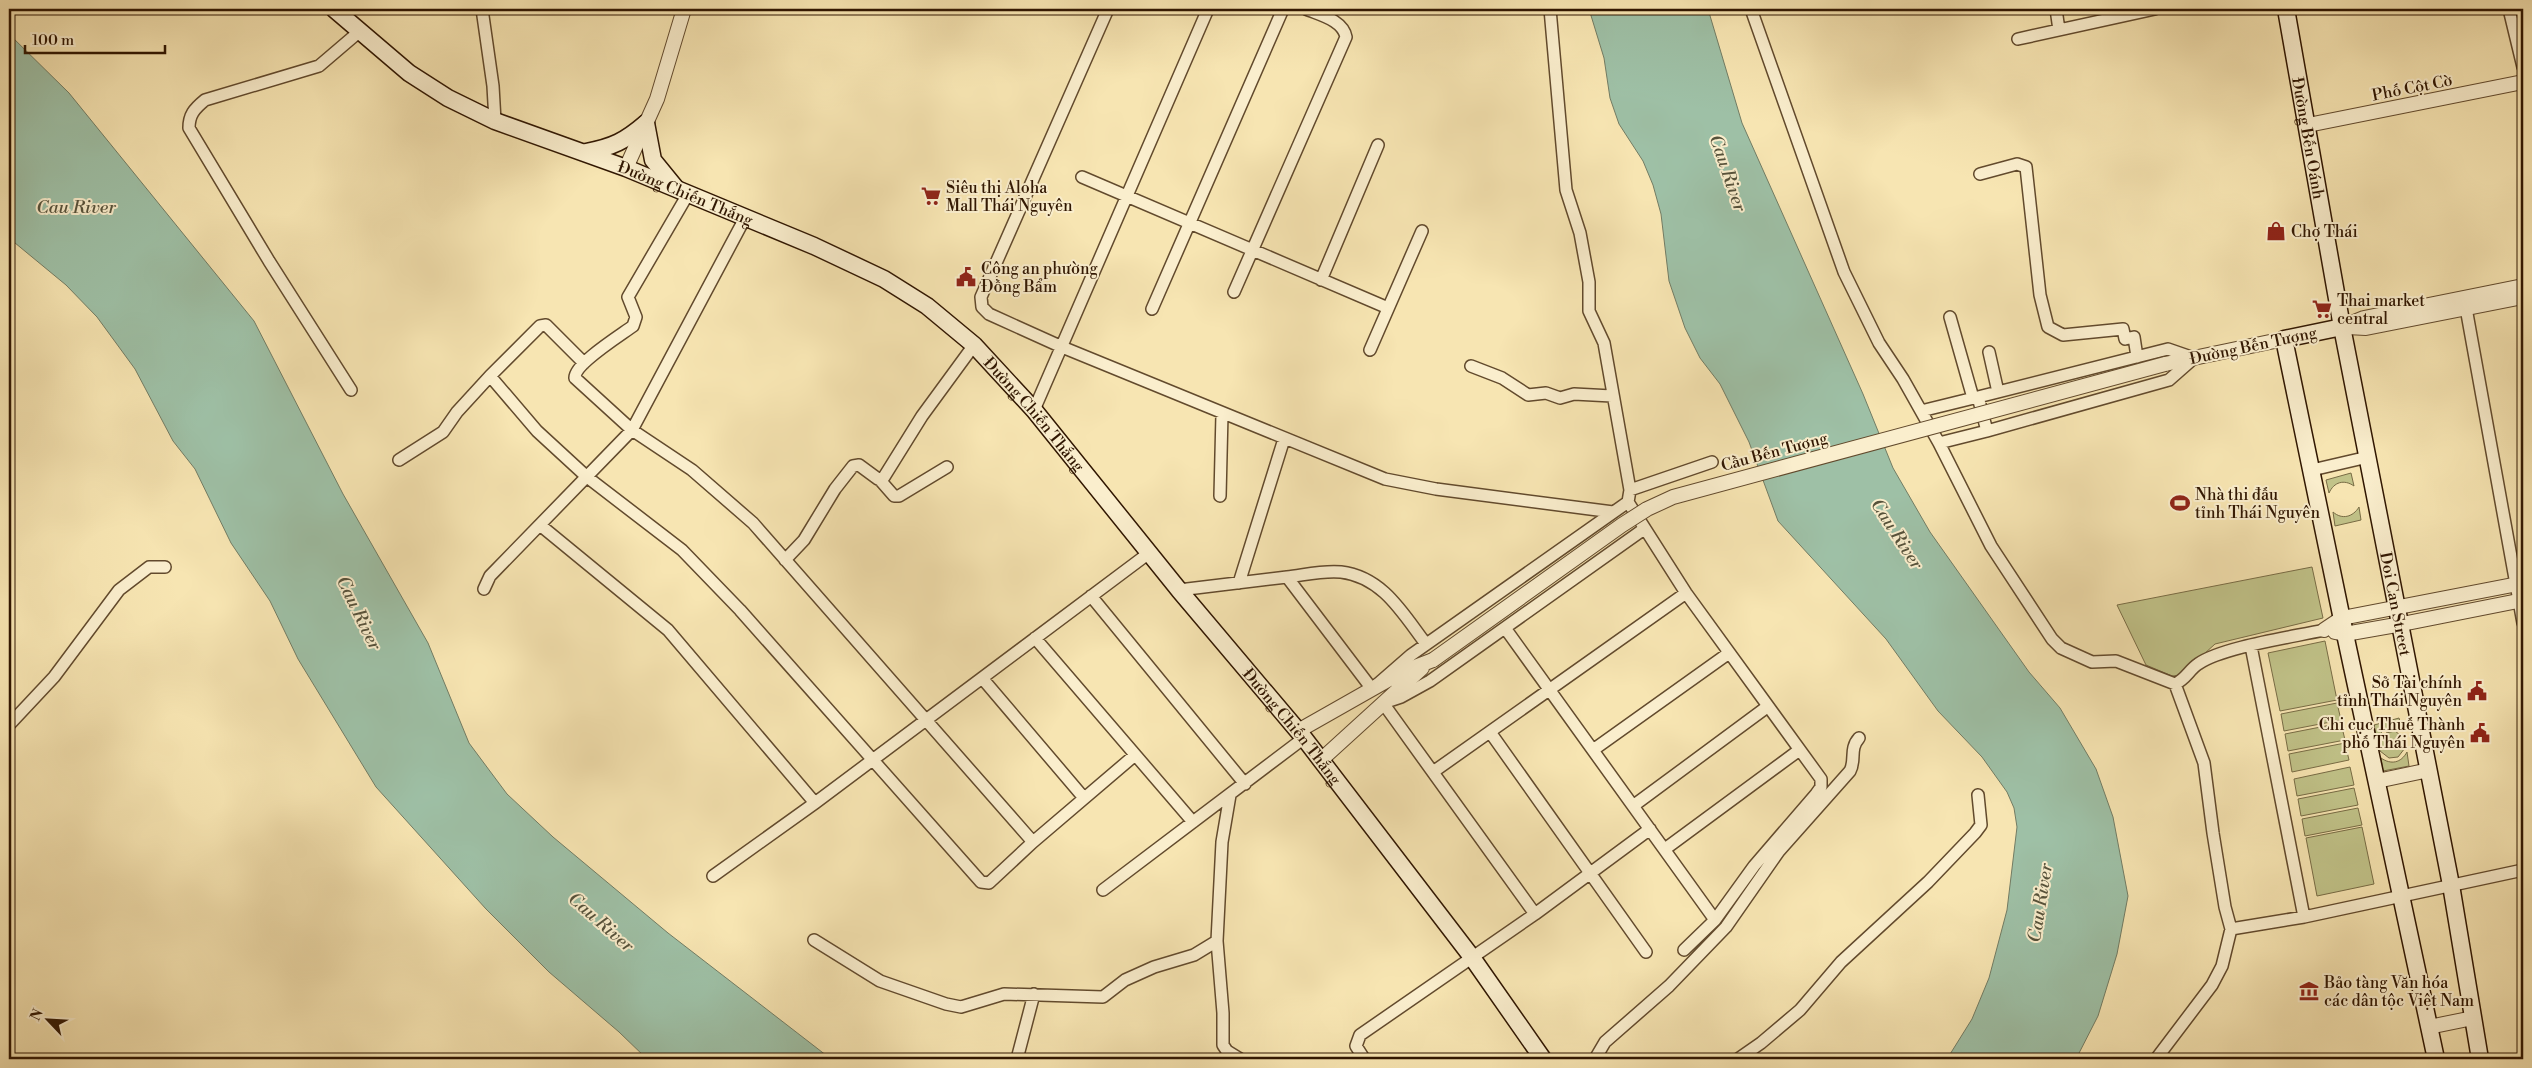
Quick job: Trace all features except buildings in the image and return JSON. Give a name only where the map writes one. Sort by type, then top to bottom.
[{"type":"main road","name":"Đường Chiến Thắng","points":[[334,9],[409,73],[426,85],[495,121],[586,152],[626,168],[884,279],[927,306],[974,345],[1034,410],[1179,590],[1301,734],[1471,956],[1543,1059]]},
{"type":"main road","name":"Đường Bến Oánh","points":[[2286,9],[2308,124],[2342,327]]},
{"type":"main road","points":[[586,152],[612,147],[631,136],[646,123]]},
{"type":"main road","points":[[646,123],[653,160],[682,191]]},
{"type":"main road","name":"Đường Bến Tượng","points":[[2284,339],[2342,327]]},
{"type":"main road","name":"Doi Can Street","points":[[2342,327],[2402,624],[2451,885],[2480,1059]]},
{"type":"main road","points":[[2284,339],[2343,626],[2436,1059]]},
{"type":"street","points":[[482,9],[493,86],[495,121]]},
{"type":"street","points":[[626,168],[646,123],[672,54],[684,9]]},
{"type":"street","points":[[1108,9],[981,297],[982,307],[989,314],[1062,347],[1222,414],[1385,479],[1436,489],[1613,512]]},
{"type":"street","points":[[1034,410],[1208,9]]},
{"type":"street","points":[[1152,309],[1283,9]]},
{"type":"street","points":[[1234,292],[1346,37],[1345,29],[1338,23],[1306,9]]},
{"type":"street","points":[[1550,9],[1566,190],[1580,233],[1589,282],[1590,311],[1604,343],[1629,496],[1644,529],[1686,593],[1798,750],[1816,770],[1821,779],[1821,787],[1754,866],[1715,920],[1684,950]]},
{"type":"street","points":[[1751,9],[1844,272],[1879,342],[1939,443],[1991,546],[2052,639],[2061,648],[2092,662],[2116,661],[2175,684],[2183,681],[2198,664],[2222,653],[2343,626],[2397,606],[2520,583]]},
{"type":"street","points":[[2056,9],[2060,30]]},
{"type":"street","points":[[2018,39],[2155,9]]},
{"type":"street","points":[[2509,9],[2523,67]]},
{"type":"street","points":[[351,390],[268,261],[189,128],[189,118],[194,109],[205,100],[319,66],[360,31]]},
{"type":"street","name":"Phố Cột Cờ","points":[[2308,124],[2523,82]]},
{"type":"street","points":[[1321,280],[1378,145]]},
{"type":"street","points":[[1980,174],[2017,164],[2026,167],[2040,295],[2048,327],[2063,335],[2123,329],[2125,339],[2134,337],[2137,357]]},
{"type":"street","points":[[1082,177],[1388,308]]},
{"type":"street","points":[[682,191],[628,297],[636,317],[633,326],[584,363],[576,371],[575,378],[632,430],[692,470],[753,523],[1033,842]]},
{"type":"street","points":[[484,590],[490,576],[632,430],[745,218]]},
{"type":"street","points":[[1370,350],[1422,231]]},
{"type":"street","name":"Đường Bến Tượng","points":[[2342,327],[2364,318],[2523,286]]},
{"type":"street","name":"Đường Bến Tượng","points":[[2342,327],[2366,328],[2523,296]]},
{"type":"street","points":[[2466,308],[2520,583],[2523,623]]},
{"type":"street","points":[[1950,317],[1975,398],[1988,430]]},
{"type":"street","points":[[399,460],[443,432],[457,412],[490,376],[543,324],[584,363]]},
{"type":"street","name":"Đường Bến Tượng","points":[[2165,364],[2284,339]]},
{"type":"street","points":[[880,480],[888,471],[922,416],[974,345]]},
{"type":"street","points":[[1921,412],[2168,349],[2194,358],[2169,380],[1939,443]]},
{"type":"street","points":[[1988,352],[1998,392]]},
{"type":"street","name":"Cầu Bến Tượng","points":[[1433,660],[1622,525],[1648,509],[1673,498],[2165,364]]},
{"type":"street","points":[[1472,366],[1507,381],[1528,395],[1546,393],[1560,398],[1574,394],[1612,396]]},
{"type":"street","points":[[490,376],[537,432],[587,477],[682,550],[740,610],[984,884],[989,882],[1033,842],[1136,755]]},
{"type":"street","points":[[1220,496],[1222,414]]},
{"type":"street","points":[[1238,583],[1284,439]]},
{"type":"street","points":[[2312,470],[2368,457]]},
{"type":"street","points":[[1372,689],[1426,644],[1613,512],[1629,496],[1712,462]]},
{"type":"street","points":[[785,560],[804,540],[835,490],[853,466],[859,465],[880,480],[894,496],[899,496],[946,467]]},
{"type":"street","points":[[540,525],[668,630],[815,803]]},
{"type":"street","points":[[1383,703],[1401,697],[1430,681],[1644,529]]},
{"type":"street","points":[[713,876],[815,803],[1149,553]]},
{"type":"street","points":[[9,724],[54,677],[119,590],[149,567],[165,567]]},
{"type":"street","points":[[1179,590],[1341,572],[1373,583],[1384,590],[1426,644]]},
{"type":"street","points":[[1287,577],[1372,689]]},
{"type":"street","points":[[1433,772],[1686,593]]},
{"type":"street","points":[[1091,596],[1245,784]]},
{"type":"street","points":[[2343,626],[2402,624],[2521,600]]},
{"type":"street","points":[[1505,628],[1715,920]]},
{"type":"street","points":[[1035,638],[1193,822]]},
{"type":"street","points":[[2251,646],[2304,917]]},
{"type":"street","points":[[1593,750],[1728,653]]},
{"type":"street","points":[[1103,890],[1245,784],[1301,734],[1402,672],[1433,660]]},
{"type":"street","points":[[1321,760],[1433,660]]},
{"type":"street","points":[[982,678],[1084,798]]},
{"type":"street","points":[[2156,1059],[2212,985],[2222,966],[2231,929],[2225,907],[2204,763],[2175,684]]},
{"type":"street","points":[[1383,703],[1535,914]]},
{"type":"street","points":[[1633,806],[1767,707]]},
{"type":"street","points":[[1490,732],[1646,952]]},
{"type":"street","points":[[1595,1059],[1604,1042],[1669,986],[1726,927],[1779,851],[1850,771],[1852,766],[1852,748],[1859,738]]},
{"type":"street","points":[[1664,849],[1798,750]]},
{"type":"street","points":[[2377,781],[2429,770]]},
{"type":"street","points":[[1230,795],[1222,842],[1217,941],[1223,1013],[1223,1045],[1237,1059]]},
{"type":"street","points":[[1738,1059],[1761,1043],[1800,1010],[1841,962],[1928,882],[1976,833],[1980,825],[1978,795]]},
{"type":"street","points":[[1361,1058],[1356,1046],[1360,1035],[1471,956],[1535,914],[1650,829]]},
{"type":"street","points":[[2231,929],[2304,917],[2523,870]]},
{"type":"street","points":[[814,940],[880,981],[961,1007],[1004,994],[1034,994],[1070,998],[1103,997],[1126,980],[1154,967],[1194,955],[1217,941]]},
{"type":"street","points":[[1017,1059],[1034,994]]},
{"type":"street","points":[[2429,1027],[2473,1018]]},
{"type":"shaded area","points":[[2351,473],[2354,486],[2343,482],[2336,484],[2329,493],[2326,480]]},
{"type":"shaded area","points":[[2359,507],[2361,520],[2335,526],[2333,512],[2344,517],[2354,513]]},
{"type":"shaded area","points":[[2312,567],[2323,618],[2215,644],[2181,675],[2172,676],[2146,665],[2117,605]]},
{"type":"shaded area","points":[[2325,641],[2337,700],[2280,711],[2268,653]]},
{"type":"shaded area","points":[[2337,703],[2341,720],[2284,731],[2281,714]]},
{"type":"shaded area","points":[[2399,718],[2403,731],[2391,728],[2382,732],[2377,739],[2374,725]]},
{"type":"shaded area","points":[[2341,723],[2345,740],[2288,751],[2285,734]]},
{"type":"shaded area","points":[[2395,731],[2404,738],[2405,748],[2398,757],[2389,758],[2380,751],[2378,742],[2386,733]]},
{"type":"shaded area","points":[[2345,743],[2349,760],[2292,772],[2289,754]]},
{"type":"shaded area","points":[[2407,752],[2409,766],[2383,771],[2381,758],[2388,762],[2396,762],[2402,759]]},
{"type":"shaded area","points":[[2350,767],[2354,785],[2297,796],[2294,779]]},
{"type":"shaded area","points":[[2354,788],[2358,805],[2301,816],[2298,799]]},
{"type":"shaded area","points":[[2358,808],[2362,825],[2305,836],[2302,819]]},
{"type":"shaded area","points":[[2362,827],[2374,884],[2317,896],[2306,838]]},
{"type":"water","name":"Cau River","points":[[1589,9],[1708,9],[1742,123],[1863,394],[1893,468],[1930,532],[2029,672],[2060,708],[2096,769],[2113,817],[2128,896],[2117,954],[2098,1016],[2076,1059],[1947,1059],[1972,1019],[1989,978],[2007,910],[2017,827],[2014,808],[2007,792],[1982,757],[1938,711],[1886,639],[1778,521],[1749,442],[1720,384],[1700,358],[1685,328],[1669,281],[1661,214],[1653,185],[1643,161],[1619,124],[1610,98],[1604,58]]},
{"type":"water","name":"Cau River","points":[[9,34],[69,93],[254,321],[343,494],[428,643],[469,743],[507,794],[553,837],[668,933],[831,1059],[647,1059],[619,1032],[549,972],[486,909],[376,787],[298,659],[270,601],[231,543],[195,469],[173,441],[135,369],[97,317],[66,285],[9,238]]},
{"type":"place","name":"Siêu thị Aloha Mall Thái Nguyên","points":[[931,196]]},
{"type":"place","name":"Chợ Thái","points":[[2276,231]]},
{"type":"place","name":"Công an phường Đồng Bẩm","points":[[966,277]]},
{"type":"place","name":"Thai market central","points":[[2322,309]]},
{"type":"place","name":"Nhà thi đấu tỉnh Thái Nguyên","points":[[2180,503]]},
{"type":"place","name":"Sở Tài chính tỉnh Thái Nguyên","points":[[2477,691]]},
{"type":"place","name":"Chi cục Thuế Thành phố Thái Nguyên","points":[[2480,733]]},
{"type":"place","name":"Bảo tàng Văn hóa các dân tộc Việt Nam","points":[[2309,991]]}]
